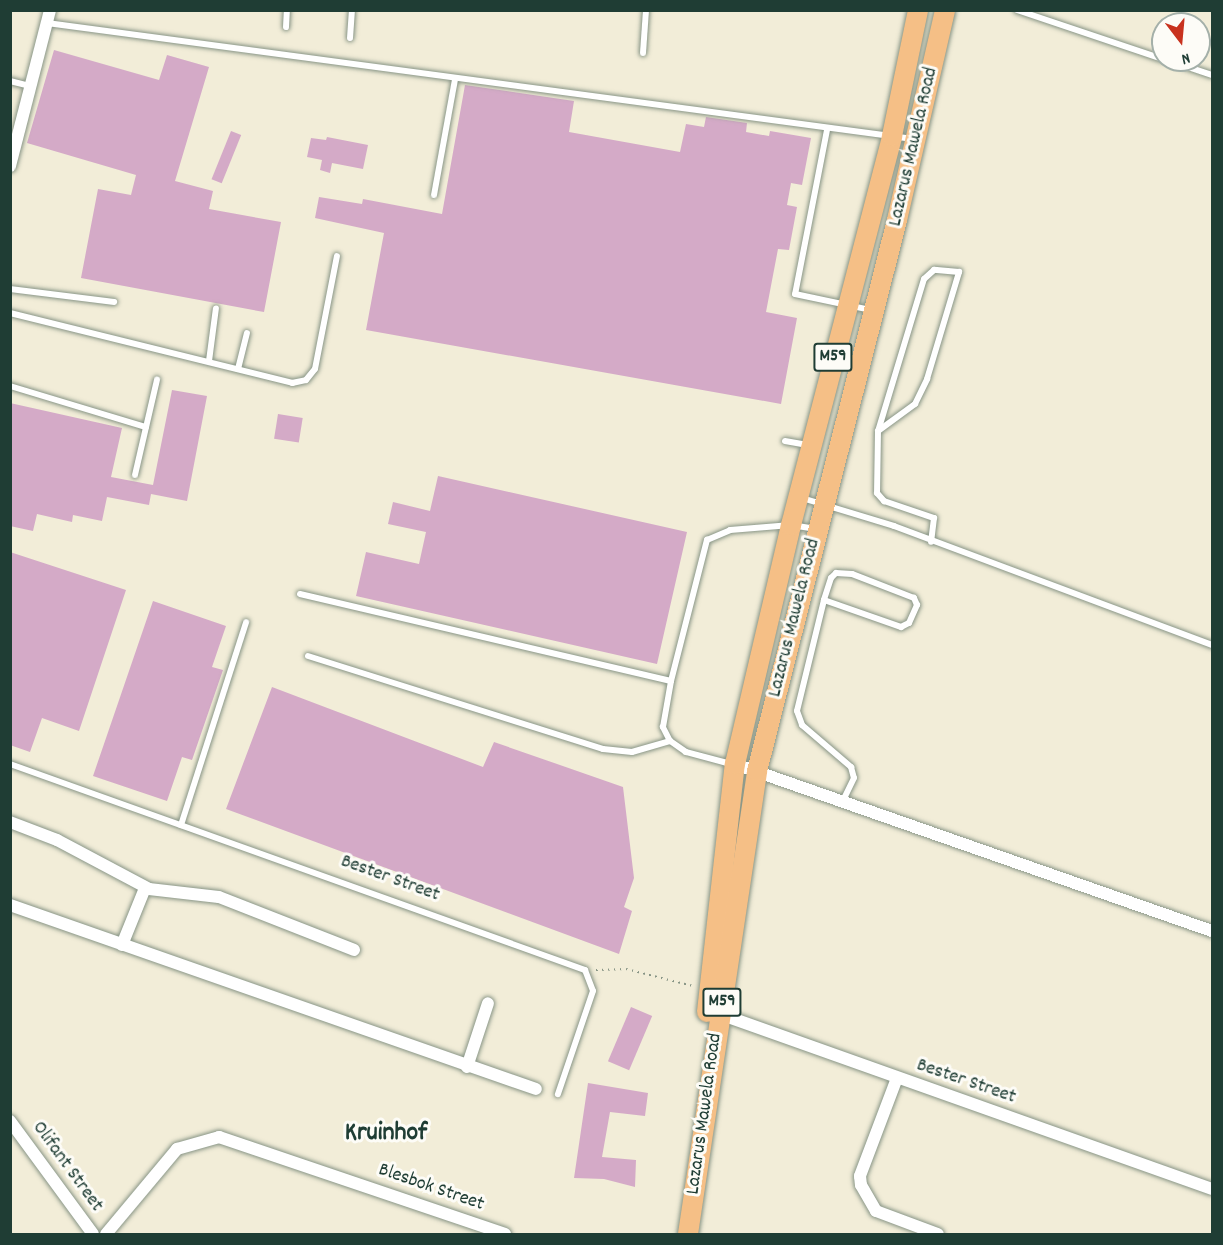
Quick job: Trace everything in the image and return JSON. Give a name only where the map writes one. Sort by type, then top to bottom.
[{"type":"main road","name":"Lazarus Mawela Road","points":[[688,1234],[713,1012],[710,991],[735,764],[798,497],[892,136],[918,10]]},
{"type":"main road","name":"Lazarus Mawela Road","points":[[677,1234],[713,1012],[757,771],[874,311],[945,10]]},
{"type":"street","points":[[10,166],[49,17]]},
{"type":"street","points":[[735,764],[1212,931]]},
{"type":"street","points":[[10,822],[57,840],[145,888],[219,897],[354,950]]},
{"type":"street","points":[[122,945],[145,888]]},
{"type":"street","points":[[10,905],[467,1067],[536,1089]]},
{"type":"street","points":[[467,1067],[488,1003]]},
{"type":"street","name":"Bester Street","points":[[713,1012],[1212,1189]]},
{"type":"street","points":[[897,1078],[860,1176],[861,1185],[876,1210],[938,1234]]},
{"type":"street","name":"Olifant Street","points":[[10,1121],[93,1234]]},
{"type":"street","name":"Blesbok Street","points":[[105,1234],[177,1149],[219,1137],[488,1232],[505,1234]]},
{"type":"lane","points":[[286,27],[287,10]]},
{"type":"lane","points":[[350,38],[352,10]]},
{"type":"lane","points":[[643,53],[646,10]]},
{"type":"lane","points":[[1017,10],[1151,54]]},
{"type":"lane","points":[[49,17],[455,79],[916,140]]},
{"type":"lane","points":[[434,195],[455,79]]},
{"type":"lane","points":[[10,81],[31,86]]},
{"type":"lane","points":[[827,130],[795,294],[874,311]]},
{"type":"lane","points":[[10,313],[292,383],[306,380],[315,369],[337,256]]},
{"type":"lane","points":[[878,431],[915,404],[927,379],[960,272],[934,270],[924,279],[878,431],[877,493],[884,501],[934,519],[931,542]]},
{"type":"lane","points":[[10,289],[114,302]]},
{"type":"lane","points":[[209,361],[216,308]]},
{"type":"lane","points":[[238,369],[247,333]]},
{"type":"lane","points":[[135,475],[157,380]]},
{"type":"lane","points":[[10,386],[146,427]]},
{"type":"lane","points":[[785,441],[811,446]]},
{"type":"lane","points":[[798,497],[825,502],[1212,645]]},
{"type":"lane","points":[[735,764],[686,752],[670,741],[663,717],[670,681],[710,537],[730,530],[791,525],[818,530]]},
{"type":"lane","points":[[824,600],[901,627],[914,616],[917,605],[914,598],[842,573],[831,578],[824,600],[797,711],[802,725],[851,767],[854,778],[843,801]]},
{"type":"lane","points":[[300,594],[670,681]]},
{"type":"lane","points":[[181,825],[246,622]]},
{"type":"lane","points":[[308,656],[603,749],[632,752],[670,741]]},
{"type":"lane","name":"Bester Street","points":[[10,765],[585,970]]},
{"type":"lane","points":[[558,1094],[593,991],[585,970]]},
{"type":"path","points":[[585,970],[626,969],[710,991]]},
{"type":"building","points":[[54,50],[159,80],[167,55],[209,67],[175,181],[213,191],[209,209],[281,222],[264,312],[81,278],[98,189],[131,195],[136,175],[27,143]]},
{"type":"building","points":[[465,85],[574,101],[569,132],[680,152],[686,124],[704,127],[706,117],[747,123],[746,132],[769,136],[770,131],[811,138],[802,185],[791,183],[787,205],[797,207],[789,250],[778,249],[766,312],[797,318],[781,404],[366,330],[384,233],[315,218],[319,197],[362,204],[363,199],[442,214]]},
{"type":"building","points":[[231,131],[241,135],[222,183],[212,179]]},
{"type":"building","points":[[327,137],[368,145],[363,169],[332,163],[330,173],[320,170],[322,160],[307,157],[311,138],[326,140]]},
{"type":"building","points":[[172,390],[207,396],[187,501],[151,494],[149,505],[107,497],[102,521],[73,515],[72,522],[37,514],[33,531],[10,526],[10,403],[122,428],[111,477],[153,485]]},
{"type":"building","points":[[278,414],[303,418],[299,443],[274,439]]},
{"type":"building","points":[[438,476],[687,532],[657,664],[356,596],[366,552],[419,564],[426,532],[388,524],[393,502],[430,511]]},
{"type":"building","points":[[10,552],[126,590],[79,731],[42,718],[30,752],[10,745]]},
{"type":"building","points":[[153,601],[226,626],[212,667],[223,670],[192,760],[182,757],[167,801],[93,776]]},
{"type":"building","points":[[272,687],[483,767],[494,742],[623,787],[634,878],[624,907],[632,911],[619,954],[226,809]]},
{"type":"building","points":[[631,1007],[652,1016],[629,1070],[608,1061]]},
{"type":"building","points":[[588,1083],[648,1093],[645,1116],[610,1112],[602,1157],[636,1160],[635,1187],[604,1179],[574,1178]]},
{"type":"district","name":"Kruinhof","points":[[386,1134]]}]
